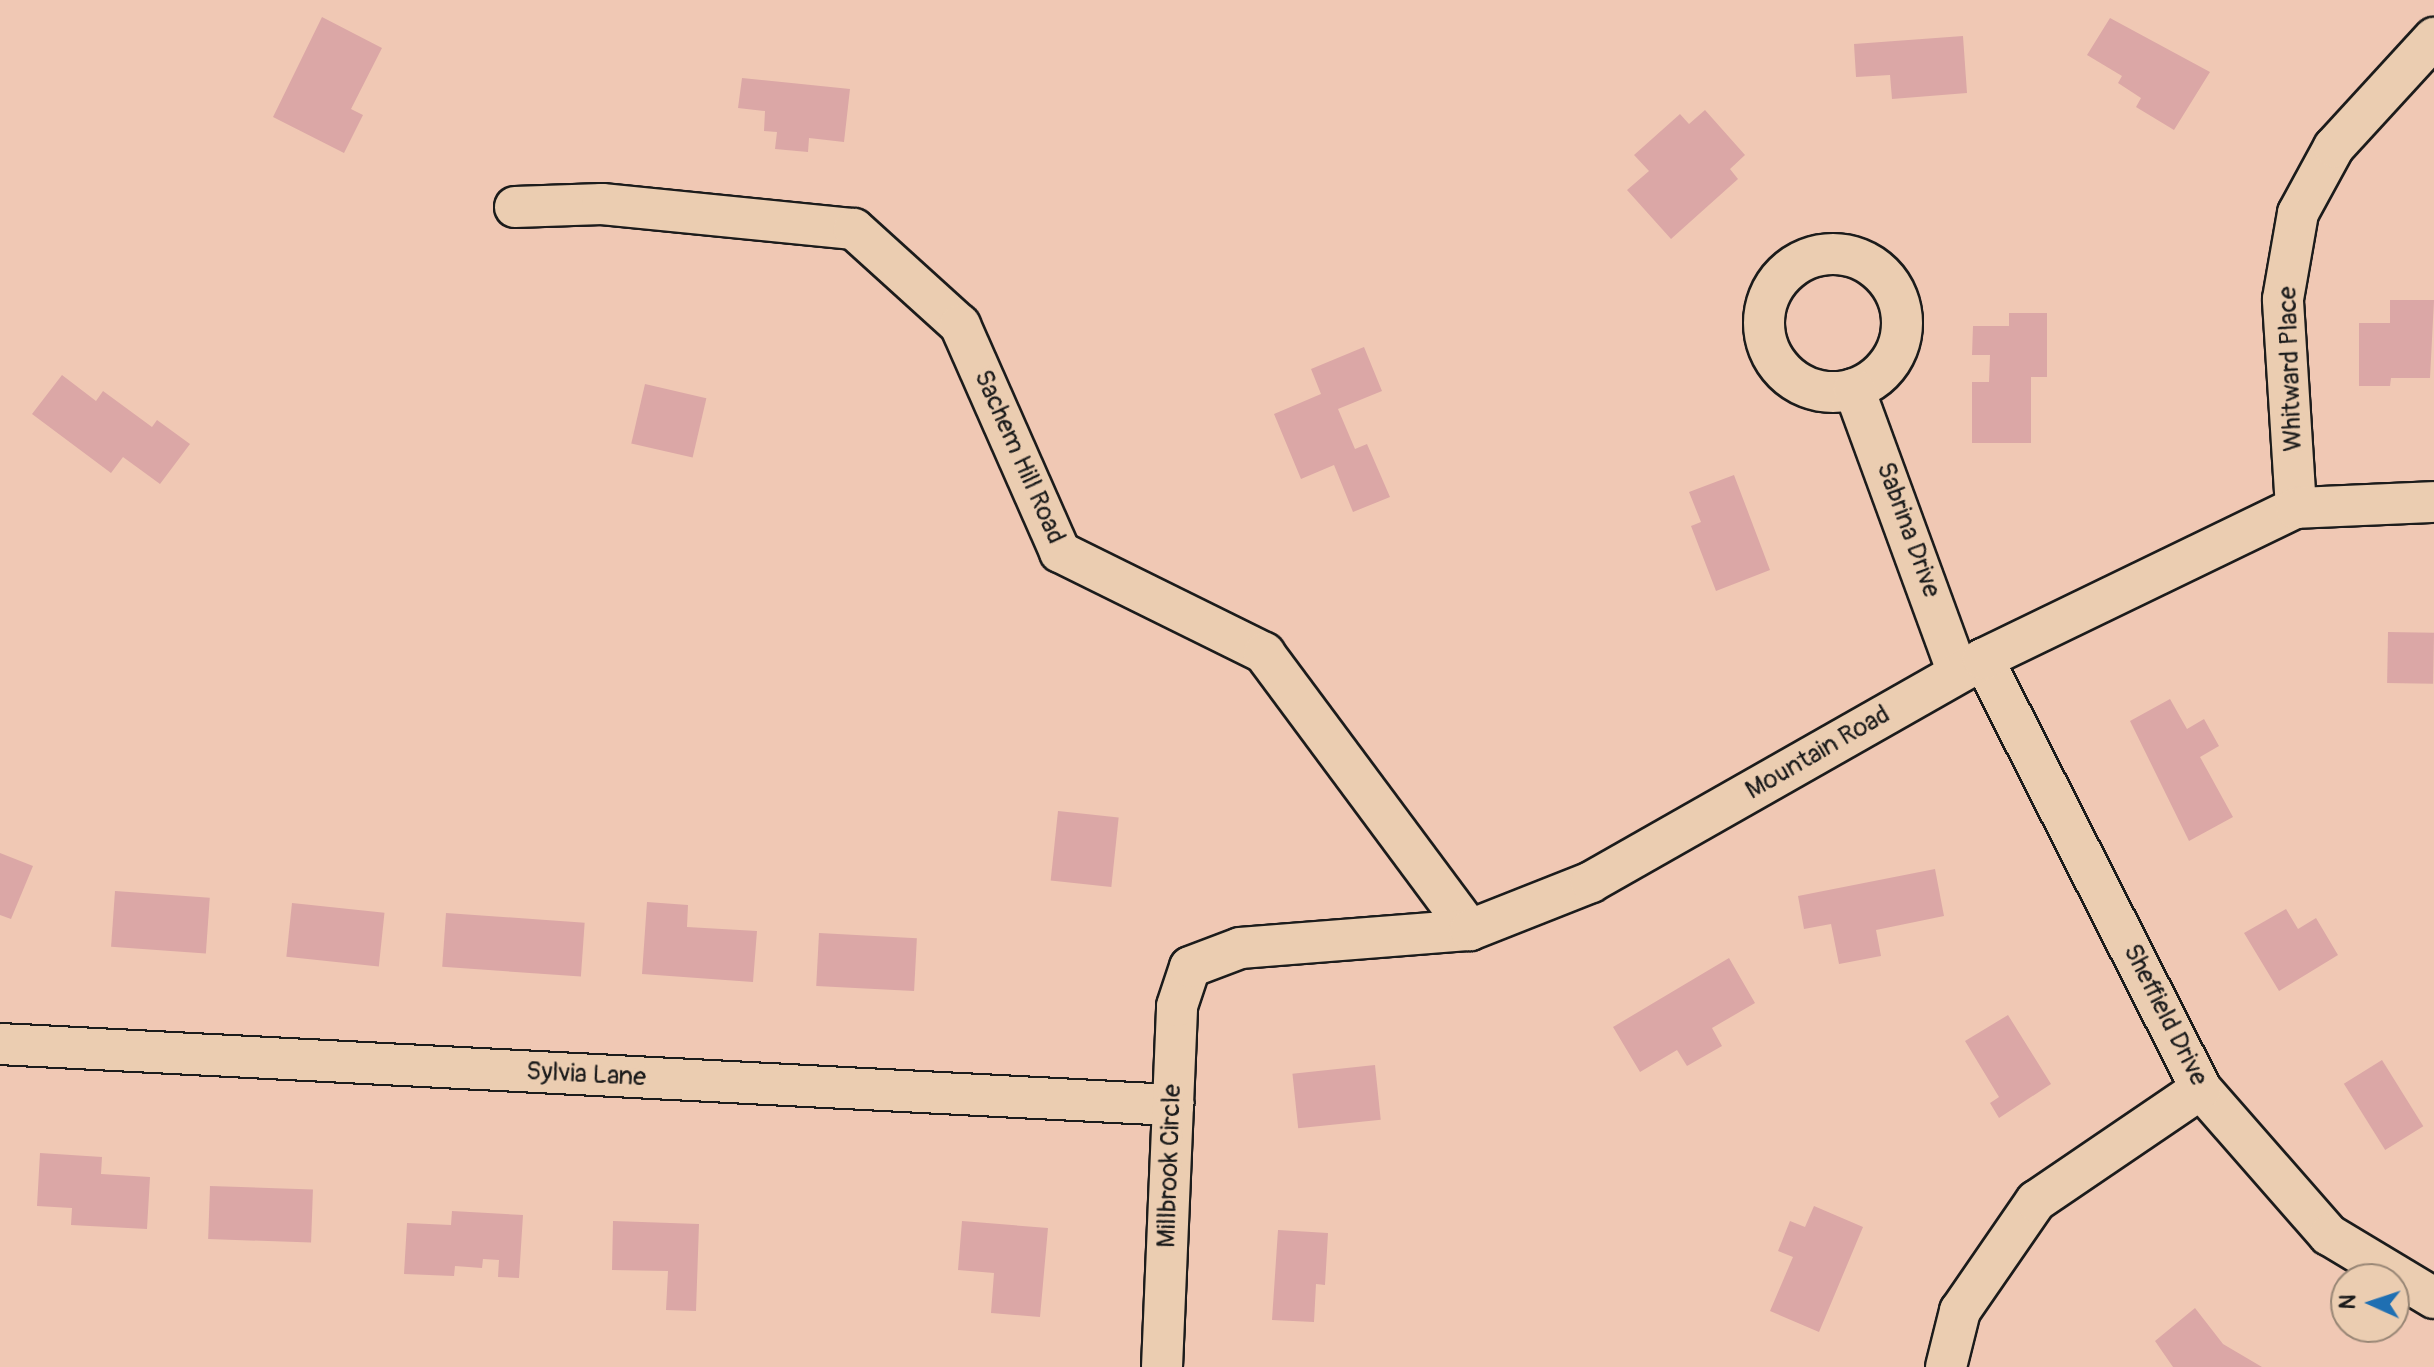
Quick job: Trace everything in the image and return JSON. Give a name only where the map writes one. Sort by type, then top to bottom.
[{"type":"street","name":"Whitward Place","points":[[2296,508],[2283,299],[2298,213],[2334,147],[2434,38]]},
{"type":"street","name":"Sachem Hill Road","points":[[515,207],[602,204],[854,229],[960,325],[1060,552],[1264,653],[1470,930]]},
{"type":"street","name":"Sabrina Drive","points":[[1854,389],[1971,666]]},
{"type":"street","name":"Mountain Road","points":[[1190,967],[1240,948],[1470,930],[1591,882],[1971,666],[2296,508],[2434,502]]},
{"type":"street","name":"Sheffield Drive","points":[[1971,666],[2201,1089],[2329,1235],[2434,1298]]},
{"type":"street","name":"Millbrook Circle","points":[[1162,1367],[1177,1006],[1190,967]]},
{"type":"street","name":"Sylvia Lane","points":[[0,1044],[1173,1105]]},
{"type":"street","points":[[1946,1367],[1960,1311],[2036,1201],[2201,1089]]},
{"type":"building","points":[[322,17],[382,48],[351,109],[363,115],[344,153],[273,117]]},
{"type":"building","points":[[2110,18],[2210,72],[2174,130],[2136,107],[2141,98],[2118,83],[2122,76],[2087,55]]},
{"type":"building","points":[[1963,36],[1967,93],[1892,99],[1890,75],[1856,77],[1854,44]]},
{"type":"building","points":[[742,78],[850,89],[844,142],[809,138],[808,152],[775,149],[777,132],[764,131],[765,111],[738,108]]},
{"type":"building","points":[[1705,110],[1745,155],[1730,169],[1738,179],[1671,239],[1627,190],[1649,171],[1634,155],[1680,114],[1689,124]]},
{"type":"building","points":[[2390,300],[2434,300],[2430,378],[2391,378],[2390,386],[2359,386],[2359,323],[2390,323]]},
{"type":"building","points":[[2009,313],[2047,313],[2047,377],[2031,377],[2031,443],[1972,443],[1972,382],[1989,382],[1990,355],[1972,355],[1973,326],[2009,326]]},
{"type":"building","points":[[1364,347],[1382,391],[1338,409],[1355,449],[1367,444],[1390,497],[1353,512],[1334,465],[1301,479],[1274,414],[1321,394],[1311,369]]},
{"type":"building","points":[[62,375],[96,401],[103,391],[152,427],[157,420],[190,444],[160,484],[123,457],[111,473],[32,414]]},
{"type":"building","points":[[645,384],[706,398],[693,458],[631,443]]},
{"type":"building","points":[[1734,475],[1770,570],[1716,591],[1691,526],[1701,522],[1689,492]]},
{"type":"building","points":[[2388,632],[2434,633],[2433,684],[2387,683]]},
{"type":"building","points":[[2170,699],[2187,729],[2204,719],[2219,746],[2200,757],[2233,817],[2189,841],[2130,721]]},
{"type":"building","points":[[1058,811],[1119,817],[1111,887],[1051,881]]},
{"type":"building","points":[[0,853],[33,866],[11,919],[0,915]]},
{"type":"building","points":[[1935,869],[1944,916],[1876,930],[1881,956],[1839,964],[1831,924],[1804,929],[1798,896]]},
{"type":"building","points":[[115,891],[210,898],[206,953],[111,947]]},
{"type":"building","points":[[647,902],[688,905],[687,927],[757,931],[753,982],[642,974]]},
{"type":"building","points":[[292,903],[384,913],[379,966],[286,957]]},
{"type":"building","points":[[2286,909],[2298,929],[2316,918],[2338,955],[2279,991],[2244,933]]},
{"type":"building","points":[[446,913],[585,923],[581,977],[442,967]]},
{"type":"building","points":[[819,933],[917,938],[914,991],[816,986]]},
{"type":"building","points":[[1729,958],[1755,1003],[1712,1028],[1722,1046],[1687,1066],[1677,1050],[1640,1072],[1613,1027]]},
{"type":"building","points":[[2008,1015],[2051,1084],[1999,1118],[1990,1103],[1999,1097],[1965,1041]]},
{"type":"building","points":[[2382,1060],[2423,1126],[2385,1150],[2344,1084]]},
{"type":"building","points":[[1375,1065],[1381,1120],[1298,1128],[1292,1074]]},
{"type":"building","points":[[40,1153],[102,1157],[101,1174],[150,1177],[147,1229],[71,1225],[72,1208],[37,1206]]},
{"type":"building","points":[[210,1186],[313,1190],[311,1243],[208,1239]]},
{"type":"building","points":[[1814,1206],[1863,1227],[1819,1332],[1770,1311],[1793,1257],[1778,1251],[1790,1221],[1805,1227]]},
{"type":"building","points":[[452,1211],[523,1215],[519,1278],[498,1277],[499,1260],[483,1259],[482,1268],[455,1266],[454,1276],[404,1274],[407,1223],[451,1225]]},
{"type":"building","points":[[613,1221],[699,1224],[696,1311],[666,1310],[668,1271],[612,1270]]},
{"type":"building","points":[[962,1221],[1048,1228],[1040,1317],[991,1313],[994,1273],[958,1270]]},
{"type":"building","points":[[1278,1230],[1328,1233],[1325,1285],[1316,1284],[1314,1322],[1272,1320]]},
{"type":"building","points":[[2195,1308],[2223,1344],[2262,1367],[2173,1367],[2155,1341]]}]
